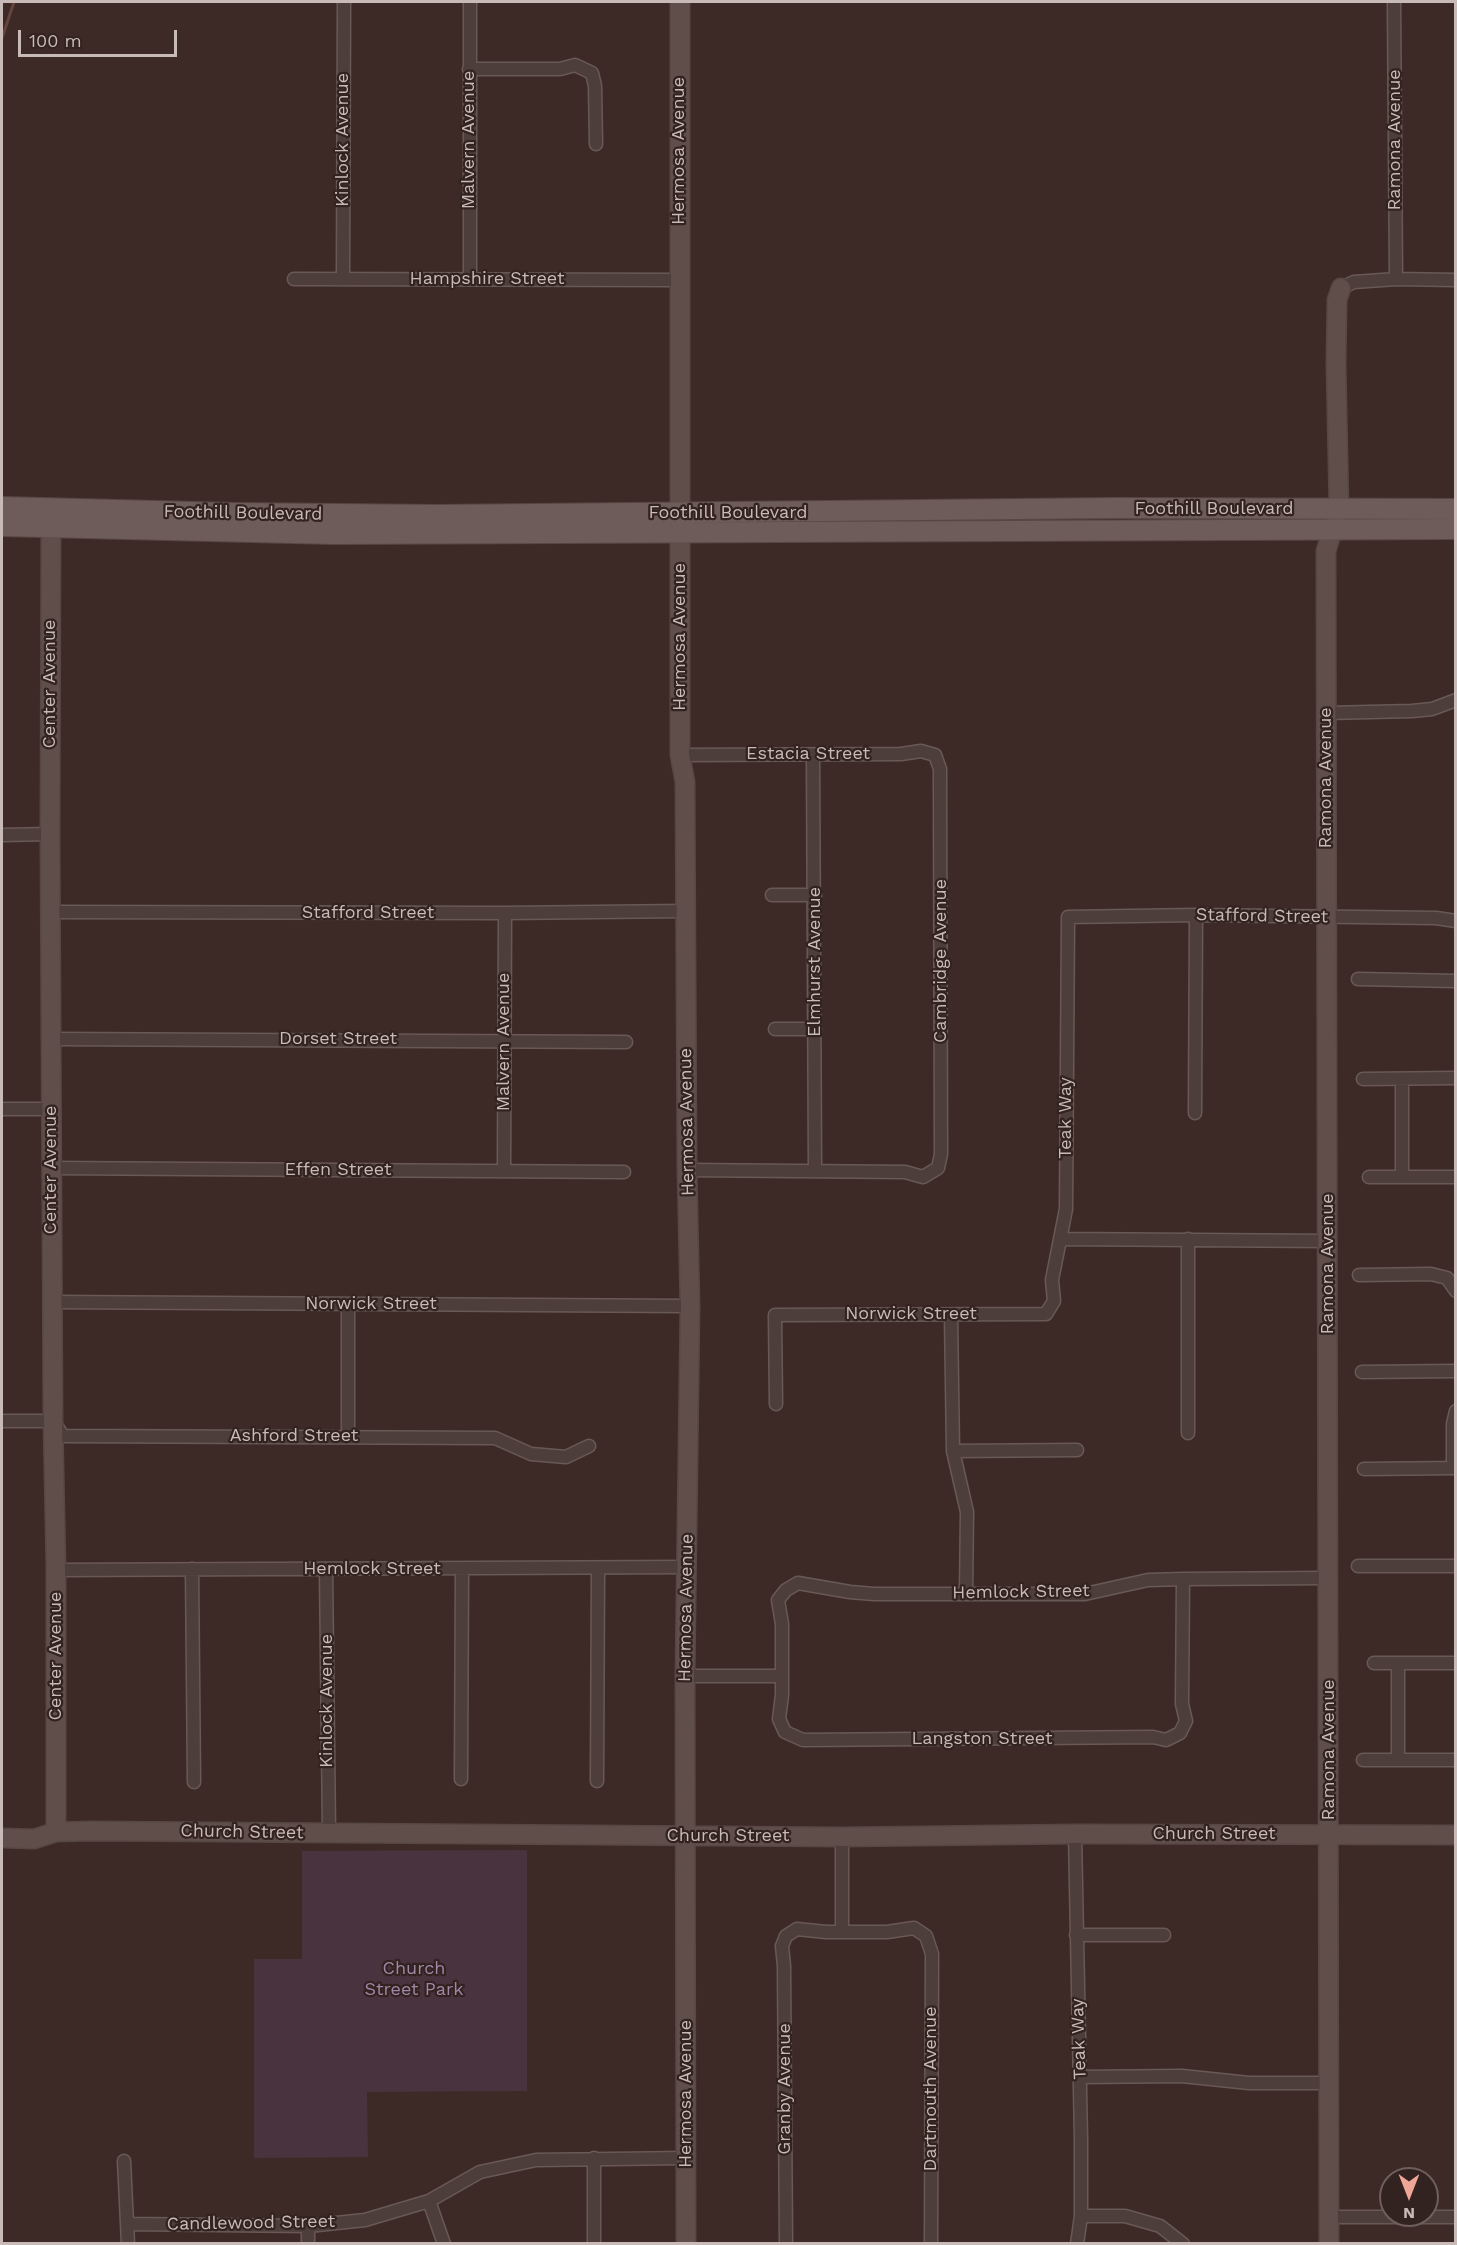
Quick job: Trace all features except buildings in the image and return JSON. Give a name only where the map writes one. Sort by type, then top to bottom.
[{"type":"main road","name":"Foothill Boulevard","points":[[2,507],[51,518],[326,534],[680,533],[1337,519],[1455,509]]},
{"type":"main road","name":"Foothill Boulevard","points":[[2,526],[51,518],[1116,508],[1337,519],[1455,529]]},
{"type":"street","name":"Kinlock Avenue","points":[[343,279],[344,2]]},
{"type":"street","name":"Malvern Avenue","points":[[470,2],[470,279]]},
{"type":"street","name":"Hermosa Avenue","points":[[680,2],[680,755],[685,782],[690,1306],[685,1676],[686,2244]]},
{"type":"street","name":"Ramona Avenue","points":[[1394,2],[1396,279]]},
{"type":"street","points":[[469,69],[560,69],[575,65],[592,73],[596,86],[596,144]]},
{"type":"street","name":"Hampshire Street","points":[[294,279],[679,280]]},
{"type":"street","points":[[1341,288],[1354,282],[1396,279],[1455,280]]},
{"type":"street","name":"Ramona Avenue","points":[[1329,2244],[1326,551],[1337,519],[1336,353],[1337,300],[1341,288]]},
{"type":"street","name":"Center Avenue","points":[[51,518],[50,912],[56,1832]]},
{"type":"street","points":[[1327,712],[1412,711],[1454,705]]},
{"type":"street","name":"Estacia Street","points":[[680,755],[901,754],[921,751],[935,755]]},
{"type":"street","name":"Elmhurst Avenue","points":[[813,755],[815,1170]]},
{"type":"street","name":"Cambridge Avenue","points":[[815,1170],[905,1172],[923,1177],[938,1168],[941,1154],[940,769],[935,755]]},
{"type":"street","points":[[2,835],[50,834]]},
{"type":"street","points":[[772,895],[815,896]]},
{"type":"street","name":"Stafford Street","points":[[50,912],[685,911]]},
{"type":"street","name":"Malvern Avenue","points":[[504,1171],[505,913]]},
{"type":"street","points":[[1195,1113],[1196,915]]},
{"type":"street","name":"Stafford Street","points":[[1068,917],[1196,915],[1436,918],[1455,921]]},
{"type":"street","name":"Teak Way","points":[[1046,1314],[1054,1301],[1052,1280],[1066,1209],[1068,917]]},
{"type":"street","points":[[1358,979],[1455,981]]},
{"type":"street","points":[[775,1029],[815,1029]]},
{"type":"street","name":"Dorset Street","points":[[51,1039],[626,1042]]},
{"type":"street","points":[[1363,1079],[1455,1078]]},
{"type":"street","points":[[1402,1079],[1402,1177]]},
{"type":"street","points":[[2,1109],[51,1109]]},
{"type":"street","name":"Effen Street","points":[[51,1168],[624,1172]]},
{"type":"street","points":[[687,1170],[815,1170]]},
{"type":"street","points":[[1369,1177],[1455,1177]]},
{"type":"street","points":[[1061,1239],[1328,1240]]},
{"type":"street","points":[[1188,1239],[1188,1433]]},
{"type":"street","points":[[1359,1275],[1431,1274],[1447,1278],[1455,1291]]},
{"type":"street","name":"Norwick Street","points":[[52,1302],[690,1306]]},
{"type":"street","points":[[348,1304],[348,1437]]},
{"type":"street","name":"Norwick Street","points":[[776,1404],[775,1315],[1046,1314]]},
{"type":"street","points":[[951,1315],[953,1450],[967,1512],[966,1593]]},
{"type":"street","points":[[1362,1371],[1455,1371]]},
{"type":"street","points":[[1364,1469],[1454,1468],[1455,1411]]},
{"type":"street","points":[[2,1421],[53,1421]]},
{"type":"street","name":"Ashford Street","points":[[53,1421],[63,1436],[495,1438],[531,1454],[566,1457],[589,1446]]},
{"type":"street","points":[[953,1450],[1077,1450]]},
{"type":"street","points":[[1358,1566],[1455,1566]]},
{"type":"street","name":"Hemlock Street","points":[[56,1570],[688,1567]]},
{"type":"street","points":[[192,1569],[194,1782]]},
{"type":"street","name":"Kinlock Avenue","points":[[326,1569],[329,1833]]},
{"type":"street","points":[[461,1779],[462,1569]]},
{"type":"street","points":[[597,1781],[598,1569]]},
{"type":"street","name":"Hemlock Street","points":[[782,1676],[782,1624],[778,1600],[786,1590],[798,1583],[874,1594],[1085,1594],[1148,1580],[1329,1578]]},
{"type":"street","name":"Langston Street","points":[[782,1676],[779,1719],[785,1732],[803,1740],[1153,1737],[1166,1740],[1180,1733],[1186,1721],[1182,1704],[1183,1579]]},
{"type":"street","points":[[1374,1663],[1455,1664]]},
{"type":"street","points":[[1398,1664],[1398,1760]]},
{"type":"street","points":[[685,1676],[782,1676]]},
{"type":"street","points":[[1363,1760],[1455,1760]]},
{"type":"street","name":"Church Street","points":[[2,1838],[34,1839],[56,1832],[842,1837],[1076,1834],[1455,1835]]},
{"type":"street","name":"Teak Way","points":[[1076,1834],[1081,2216],[1077,2244]]},
{"type":"street","points":[[842,1837],[842,1932]]},
{"type":"street","name":"Dartmouth Avenue","points":[[842,1932],[887,1932],[914,1928],[926,1936],[932,1954],[931,2244]]},
{"type":"street","name":"Granby Avenue","points":[[786,2244],[782,1946],[786,1936],[797,1929],[842,1932]]},
{"type":"street","points":[[1076,1935],[1164,1935]]},
{"type":"street","points":[[1080,2077],[1172,2076],[1249,2083],[1329,2083]]},
{"type":"street","points":[[594,2158],[594,2244]]},
{"type":"street","name":"Candlewood Street","points":[[129,2224],[308,2226],[365,2220],[429,2201],[480,2172],[536,2160],[686,2158]]},
{"type":"street","points":[[124,2161],[129,2224],[128,2244]]},
{"type":"street","points":[[429,2201],[444,2244]]},
{"type":"street","points":[[1081,2216],[1125,2216],[1160,2226],[1183,2244]]},
{"type":"street","points":[[1329,2217],[1455,2217]]},
{"type":"street","points":[[308,2226],[308,2244]]},
{"type":"green space","name":"Church Street Park","points":[[527,1850],[527,2091],[367,2092],[368,2157],[254,2158],[254,1959],[302,1959],[302,1851]]},
{"type":"waterway","points":[[2,38],[14,2]]}]
